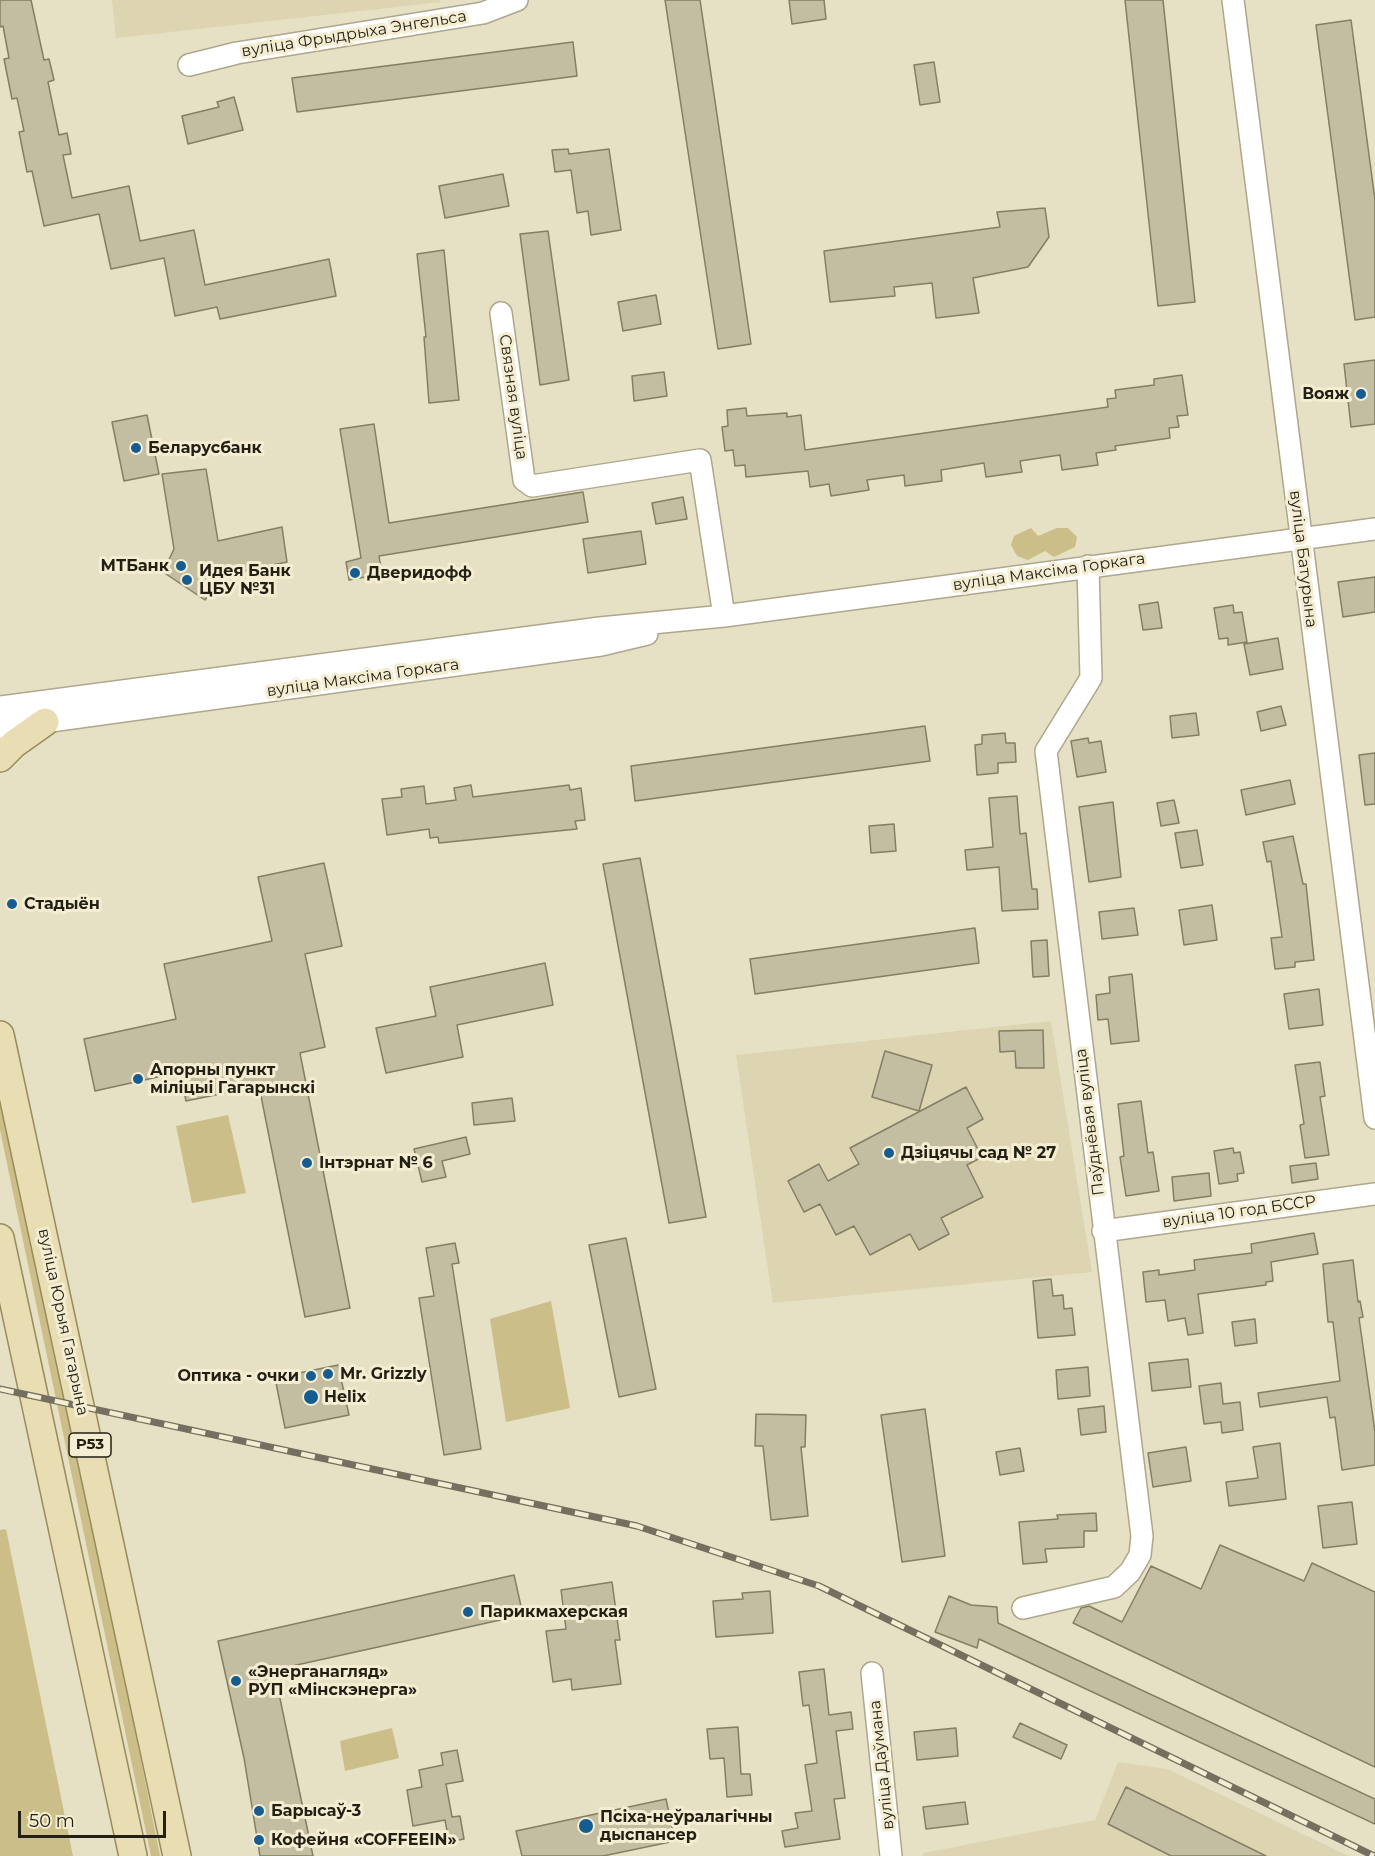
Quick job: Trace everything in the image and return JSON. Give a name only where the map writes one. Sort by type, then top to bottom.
[{"type":"main road","points":[[0,758],[14,744],[45,722]]},
{"type":"main road","name":"вуліца Юрыя Гагарына","points":[[0,1035],[177,1856]]},
{"type":"main road","name":"Р53","points":[[1,1244],[133,1856]]},
{"type":"street","name":"вуліца Фрыдрыха Энгельса","points":[[189,65],[237,53],[483,13],[517,0]]},
{"type":"street","name":"вуліца Батурына","points":[[1233,0],[1375,1118]]},
{"type":"street","name":"Связная вуліца","points":[[501,313],[524,480],[532,486],[700,460],[724,616]]},
{"type":"street","name":"вуліца Максіма Горкага","points":[[0,707],[600,628],[724,616],[1375,529]]},
{"type":"street","name":"Паўднёвая вуліца","points":[[1023,1608],[1114,1587],[1130,1572],[1140,1555],[1142,1536],[1046,751],[1091,678],[1088,567]]},
{"type":"street","name":"вуліца Максіма Горкага","points":[[0,728],[601,645],[724,616]]},
{"type":"street","name":"вуліца 10 год БССР","points":[[1103,1231],[1375,1194]]},
{"type":"street","name":"вуліца Даўмана","points":[[872,1673],[891,1856]]},
{"type":"shaded area","points":[[112,0],[440,0],[441,2],[116,38]]},
{"type":"shaded area","points":[[1031,528],[1038,536],[1057,528],[1068,528],[1077,537],[1075,547],[1054,557],[1045,551],[1028,560],[1017,556],[1011,545],[1014,536]]},
{"type":"shaded area","points":[[1051,1021],[1092,1272],[773,1303],[736,1055]]},
{"type":"shaded area","points":[[0,1080],[67,1388],[160,1856],[151,1856],[0,1130]]},
{"type":"shaded area","points":[[228,1115],[246,1193],[192,1203],[176,1126]]},
{"type":"shaded area","points":[[551,1301],[570,1408],[506,1422],[490,1319]]},
{"type":"shaded area","points":[[6,1529],[73,1856],[0,1856],[0,1530]]},
{"type":"shaded area","points":[[392,1728],[399,1758],[345,1771],[340,1741]]},
{"type":"shaded area","points":[[1118,1762],[1167,1769],[1349,1856],[923,1856],[923,1853],[1095,1820]]},
{"type":"building","points":[[0,0],[31,0],[44,60],[49,59],[54,80],[48,82],[59,135],[67,133],[71,154],[63,155],[72,198],[129,186],[140,241],[194,230],[205,285],[329,259],[336,296],[220,319],[217,307],[175,316],[164,258],[111,269],[99,214],[44,226],[32,171],[27,172],[19,132],[24,131],[17,98],[12,99],[4,59],[9,58],[3,26],[0,27]]},
{"type":"building","points":[[665,0],[700,0],[751,344],[718,349]]},
{"type":"building","points":[[789,0],[824,0],[826,19],[792,24]]},
{"type":"building","points":[[1125,0],[1163,0],[1195,302],[1158,306]]},
{"type":"building","points":[[1351,20],[1375,200],[1375,317],[1355,320],[1316,25]]},
{"type":"building","points":[[573,42],[577,76],[297,112],[292,78]]},
{"type":"building","points":[[934,62],[940,102],[920,105],[914,65]]},
{"type":"building","points":[[234,97],[243,130],[188,144],[182,116],[219,107],[217,102]]},
{"type":"building","points":[[568,149],[569,154],[609,149],[621,230],[591,235],[588,211],[577,213],[571,170],[555,172],[552,150]]},
{"type":"building","points":[[503,174],[509,206],[445,218],[439,186]]},
{"type":"building","points":[[1045,208],[1049,237],[1028,267],[973,278],[979,313],[936,318],[932,283],[894,287],[895,296],[830,302],[824,251],[1000,227],[997,212]]},
{"type":"building","points":[[548,231],[569,380],[540,385],[520,234]]},
{"type":"building","points":[[444,250],[459,400],[429,403],[424,337],[426,337],[417,254]]},
{"type":"building","points":[[656,295],[661,324],[623,331],[618,302]]},
{"type":"building","name":"Вояж","points":[[1375,360],[1375,424],[1351,427],[1344,364]]},
{"type":"building","points":[[664,372],[667,396],[634,401],[632,376]]},
{"type":"building","points":[[1182,375],[1188,415],[1177,416],[1179,427],[1169,428],[1170,438],[1115,446],[1116,450],[1096,453],[1098,465],[1062,470],[1060,455],[1020,461],[1022,472],[986,477],[984,463],[941,470],[942,481],[905,486],[904,475],[867,480],[869,490],[831,496],[829,484],[810,487],[808,471],[746,477],[745,465],[735,466],[733,450],[725,451],[722,427],[728,426],[727,410],[746,408],[747,416],[787,413],[787,417],[801,415],[805,450],[1108,407],[1107,399],[1116,398],[1115,390],[1154,385],[1154,379]]},
{"type":"building","name":"Беларусбанк","points":[[147,415],[159,474],[124,481],[112,422]]},
{"type":"building","points":[[374,424],[389,523],[583,492],[588,522],[379,556],[382,574],[349,580],[346,562],[361,558],[340,429]]},
{"type":"building","points":[[206,469],[218,541],[282,527],[287,562],[225,575],[205,600],[163,572],[174,549],[162,474]]},
{"type":"building","points":[[683,497],[687,519],[656,524],[652,503]]},
{"type":"building","points":[[641,531],[646,564],[588,573],[583,539]]},
{"type":"building","points":[[1375,577],[1375,612],[1343,617],[1338,582]]},
{"type":"building","points":[[1158,602],[1162,628],[1143,630],[1139,605]]},
{"type":"building","points":[[1233,605],[1234,613],[1242,612],[1247,642],[1228,645],[1228,638],[1219,639],[1214,608]]},
{"type":"building","points":[[1278,638],[1283,669],[1250,675],[1244,644]]},
{"type":"building","points":[[1281,706],[1286,725],[1261,731],[1257,712]]},
{"type":"building","points":[[1196,713],[1199,735],[1172,738],[1170,716]]},
{"type":"building","points":[[925,726],[930,761],[635,801],[631,766]]},
{"type":"building","points":[[1005,733],[1006,743],[1015,743],[1016,762],[998,763],[998,773],[977,775],[975,745],[982,744],[982,735]]},
{"type":"building","points":[[1088,738],[1089,743],[1101,741],[1106,772],[1077,777],[1071,741]]},
{"type":"building","points":[[1375,753],[1375,804],[1365,805],[1359,755]]},
{"type":"building","points":[[1290,780],[1295,804],[1246,815],[1241,790]]},
{"type":"building","points":[[471,785],[473,797],[569,785],[570,790],[581,788],[585,820],[575,821],[577,829],[439,843],[438,837],[430,838],[429,829],[387,835],[382,799],[402,797],[401,789],[424,786],[426,804],[456,800],[454,788]]},
{"type":"building","points":[[1017,796],[1020,834],[1026,833],[1032,889],[1037,889],[1038,909],[1002,911],[999,867],[967,870],[965,850],[993,847],[989,798]]},
{"type":"building","points":[[1174,800],[1179,823],[1161,826],[1157,803]]},
{"type":"building","points":[[1113,802],[1121,877],[1089,882],[1079,807]]},
{"type":"building","points":[[894,824],[896,851],[871,853],[869,826]]},
{"type":"building","points":[[1197,830],[1203,865],[1181,868],[1175,833]]},
{"type":"building","points":[[1293,836],[1303,884],[1306,884],[1314,960],[1295,962],[1295,967],[1275,969],[1271,938],[1282,937],[1271,861],[1267,862],[1263,842]]},
{"type":"building","points":[[640,858],[706,1217],[669,1223],[603,864]]},
{"type":"building","points":[[324,863],[342,946],[305,954],[325,1047],[300,1053],[350,1308],[305,1317],[259,1086],[186,1101],[180,1072],[95,1091],[84,1039],[176,1019],[164,964],[272,941],[258,877]]},
{"type":"building","points":[[1212,905],[1217,940],[1184,945],[1179,910]]},
{"type":"building","points":[[1134,908],[1138,935],[1102,939],[1099,912]]},
{"type":"building","points":[[975,928],[979,963],[755,994],[750,959]]},
{"type":"building","points":[[1047,940],[1049,976],[1033,977],[1031,941]]},
{"type":"building","points":[[545,963],[553,1005],[457,1025],[463,1057],[386,1073],[376,1028],[436,1016],[430,987]]},
{"type":"building","points":[[1132,974],[1139,1041],[1111,1044],[1108,1019],[1098,1020],[1096,995],[1110,993],[1109,977]]},
{"type":"building","points":[[1319,989],[1323,1025],[1289,1029],[1284,994]]},
{"type":"building","points":[[1043,1030],[1044,1068],[1016,1068],[1015,1051],[1000,1052],[999,1031]]},
{"type":"building","points":[[885,1051],[932,1065],[919,1111],[872,1097]]},
{"type":"building","points":[[1320,1062],[1325,1096],[1320,1097],[1329,1155],[1305,1158],[1300,1125],[1304,1124],[1295,1065]]},
{"type":"building","name":"Дзіцячы сад № 27","points":[[966,1087],[983,1119],[967,1128],[982,1157],[967,1165],[983,1197],[941,1218],[949,1234],[919,1250],[910,1234],[870,1255],[854,1226],[836,1235],[820,1204],[804,1212],[788,1181],[819,1164],[828,1181],[859,1164],[850,1148]]},
{"type":"building","points":[[512,1098],[515,1121],[474,1125],[472,1103]]},
{"type":"building","points":[[1141,1101],[1148,1153],[1153,1152],[1159,1191],[1126,1196],[1120,1157],[1124,1156],[1118,1104]]},
{"type":"building","points":[[466,1137],[470,1154],[442,1161],[446,1177],[422,1182],[414,1149]]},
{"type":"building","points":[[1233,1148],[1234,1153],[1240,1152],[1244,1173],[1237,1174],[1238,1181],[1219,1184],[1214,1151]]},
{"type":"building","points":[[1316,1163],[1318,1179],[1292,1183],[1290,1166]]},
{"type":"building","points":[[1209,1173],[1211,1196],[1174,1201],[1172,1177]]},
{"type":"building","points":[[1314,1233],[1318,1254],[1271,1262],[1273,1281],[1266,1282],[1266,1285],[1198,1294],[1203,1333],[1188,1335],[1185,1318],[1168,1321],[1165,1300],[1146,1302],[1143,1272],[1159,1270],[1159,1275],[1195,1270],[1194,1260],[1252,1253],[1251,1244]]},
{"type":"building","points":[[626,1238],[656,1389],[619,1397],[589,1245]]},
{"type":"building","points":[[455,1243],[459,1263],[452,1264],[481,1449],[444,1455],[419,1298],[434,1296],[426,1248]]},
{"type":"building","points":[[1353,1260],[1358,1302],[1360,1301],[1363,1317],[1359,1318],[1375,1432],[1375,1465],[1342,1470],[1335,1417],[1330,1418],[1327,1397],[1260,1407],[1258,1393],[1340,1381],[1333,1322],[1328,1322],[1323,1264]]},
{"type":"building","points":[[1051,1279],[1053,1296],[1063,1295],[1064,1309],[1072,1308],[1075,1335],[1038,1338],[1033,1281]]},
{"type":"building","points":[[1255,1319],[1257,1343],[1235,1346],[1232,1322]]},
{"type":"building","points":[[1188,1359],[1191,1387],[1152,1391],[1149,1363]]},
{"type":"building","points":[[338,1365],[349,1415],[285,1428],[275,1378]]},
{"type":"building","points":[[1088,1367],[1090,1396],[1058,1399],[1056,1370]]},
{"type":"building","points":[[1221,1383],[1223,1404],[1240,1402],[1243,1430],[1222,1433],[1221,1422],[1204,1424],[1199,1386]]},
{"type":"building","points":[[1104,1406],[1106,1432],[1081,1435],[1078,1409]]},
{"type":"building","points":[[925,1409],[945,1556],[902,1562],[881,1415]]},
{"type":"building","points":[[756,1414],[806,1415],[805,1447],[801,1447],[808,1516],[771,1520],[763,1446],[755,1446]]},
{"type":"building","points":[[1280,1443],[1286,1499],[1229,1506],[1226,1482],[1258,1478],[1253,1447]]},
{"type":"building","points":[[1186,1447],[1191,1481],[1153,1487],[1148,1453]]},
{"type":"building","points":[[1020,1448],[1024,1471],[1000,1475],[996,1452]]},
{"type":"building","points":[[1352,1502],[1357,1544],[1323,1548],[1318,1506]]},
{"type":"building","points":[[1096,1513],[1097,1531],[1084,1531],[1084,1547],[1045,1549],[1047,1562],[1023,1564],[1019,1522],[1058,1519],[1057,1515]]},
{"type":"building","points":[[1220,1545],[1304,1581],[1312,1563],[1375,1592],[1375,1767],[1073,1623],[1081,1608],[1089,1606],[1122,1622],[1151,1566],[1201,1589]]},
{"type":"building","points":[[514,1575],[523,1615],[274,1670],[313,1856],[260,1856],[244,1758],[218,1641]]},
{"type":"building","points":[[612,1582],[620,1640],[615,1640],[621,1684],[572,1690],[571,1679],[553,1682],[546,1631],[566,1629],[561,1590]]},
{"type":"building","points":[[770,1591],[773,1633],[716,1637],[713,1601],[743,1599],[742,1593]]},
{"type":"building","points":[[949,1596],[971,1605],[997,1607],[998,1623],[1375,1799],[1375,1824],[979,1639],[977,1648],[935,1632]]},
{"type":"building","points":[[824,1669],[829,1715],[851,1712],[853,1729],[836,1731],[845,1798],[834,1799],[840,1839],[785,1847],[782,1831],[798,1828],[795,1813],[812,1811],[805,1765],[817,1763],[809,1705],[803,1706],[799,1672]]},
{"type":"building","points":[[1020,1723],[1067,1745],[1061,1759],[1013,1737]]},
{"type":"building","points":[[738,1727],[741,1774],[750,1774],[752,1795],[727,1797],[724,1758],[710,1759],[707,1729]]},
{"type":"building","points":[[956,1728],[958,1756],[917,1760],[914,1732]]},
{"type":"building","points":[[457,1750],[463,1781],[446,1784],[452,1817],[460,1816],[464,1839],[449,1842],[445,1820],[413,1826],[407,1790],[422,1787],[419,1770],[443,1765],[441,1753]]},
{"type":"building","points":[[1126,1787],[1266,1856],[1171,1856],[1108,1824]]},
{"type":"building","points":[[666,1799],[675,1841],[603,1856],[522,1856],[516,1831]]},
{"type":"building","points":[[965,1802],[968,1824],[926,1829],[923,1807]]},
{"type":"railway","points":[[0,1389],[637,1526],[819,1586],[1374,1856]]},
{"type":"place","name":"Вояж","points":[[1361,394]]},
{"type":"place","name":"Беларусбанк","points":[[136,448]]},
{"type":"place","name":"МТБанк","points":[[181,566]]},
{"type":"place","name":"Дверидофф","points":[[355,573]]},
{"type":"place","name":"Идея Банк ЦБУ №31","points":[[187,580]]},
{"type":"place","name":"Стадыён","points":[[12,904]]},
{"type":"place","name":"Апорны пункт міліцыі Гагарынскі","points":[[138,1079]]},
{"type":"place","name":"Дзіцячы сад № 27","points":[[889,1153]]},
{"type":"place","name":"Інтэрнат № 6","points":[[307,1163]]},
{"type":"place","name":"Mr. Grizzly","points":[[328,1374]]},
{"type":"place","name":"Оптика - очки","points":[[311,1376]]},
{"type":"place","name":"Helix","points":[[311,1397]]},
{"type":"place","name":"Парикмахерская","points":[[468,1612]]},
{"type":"place","name":"«Энерганагляд» РУП «Мінскэнерга»","points":[[236,1681]]},
{"type":"place","name":"Барысаў-3","points":[[259,1811]]},
{"type":"place","name":"Псіха-неўралагічны дыспансер","points":[[586,1826]]},
{"type":"place","name":"Кофейня «COFFEEIN»","points":[[259,1840]]}]
